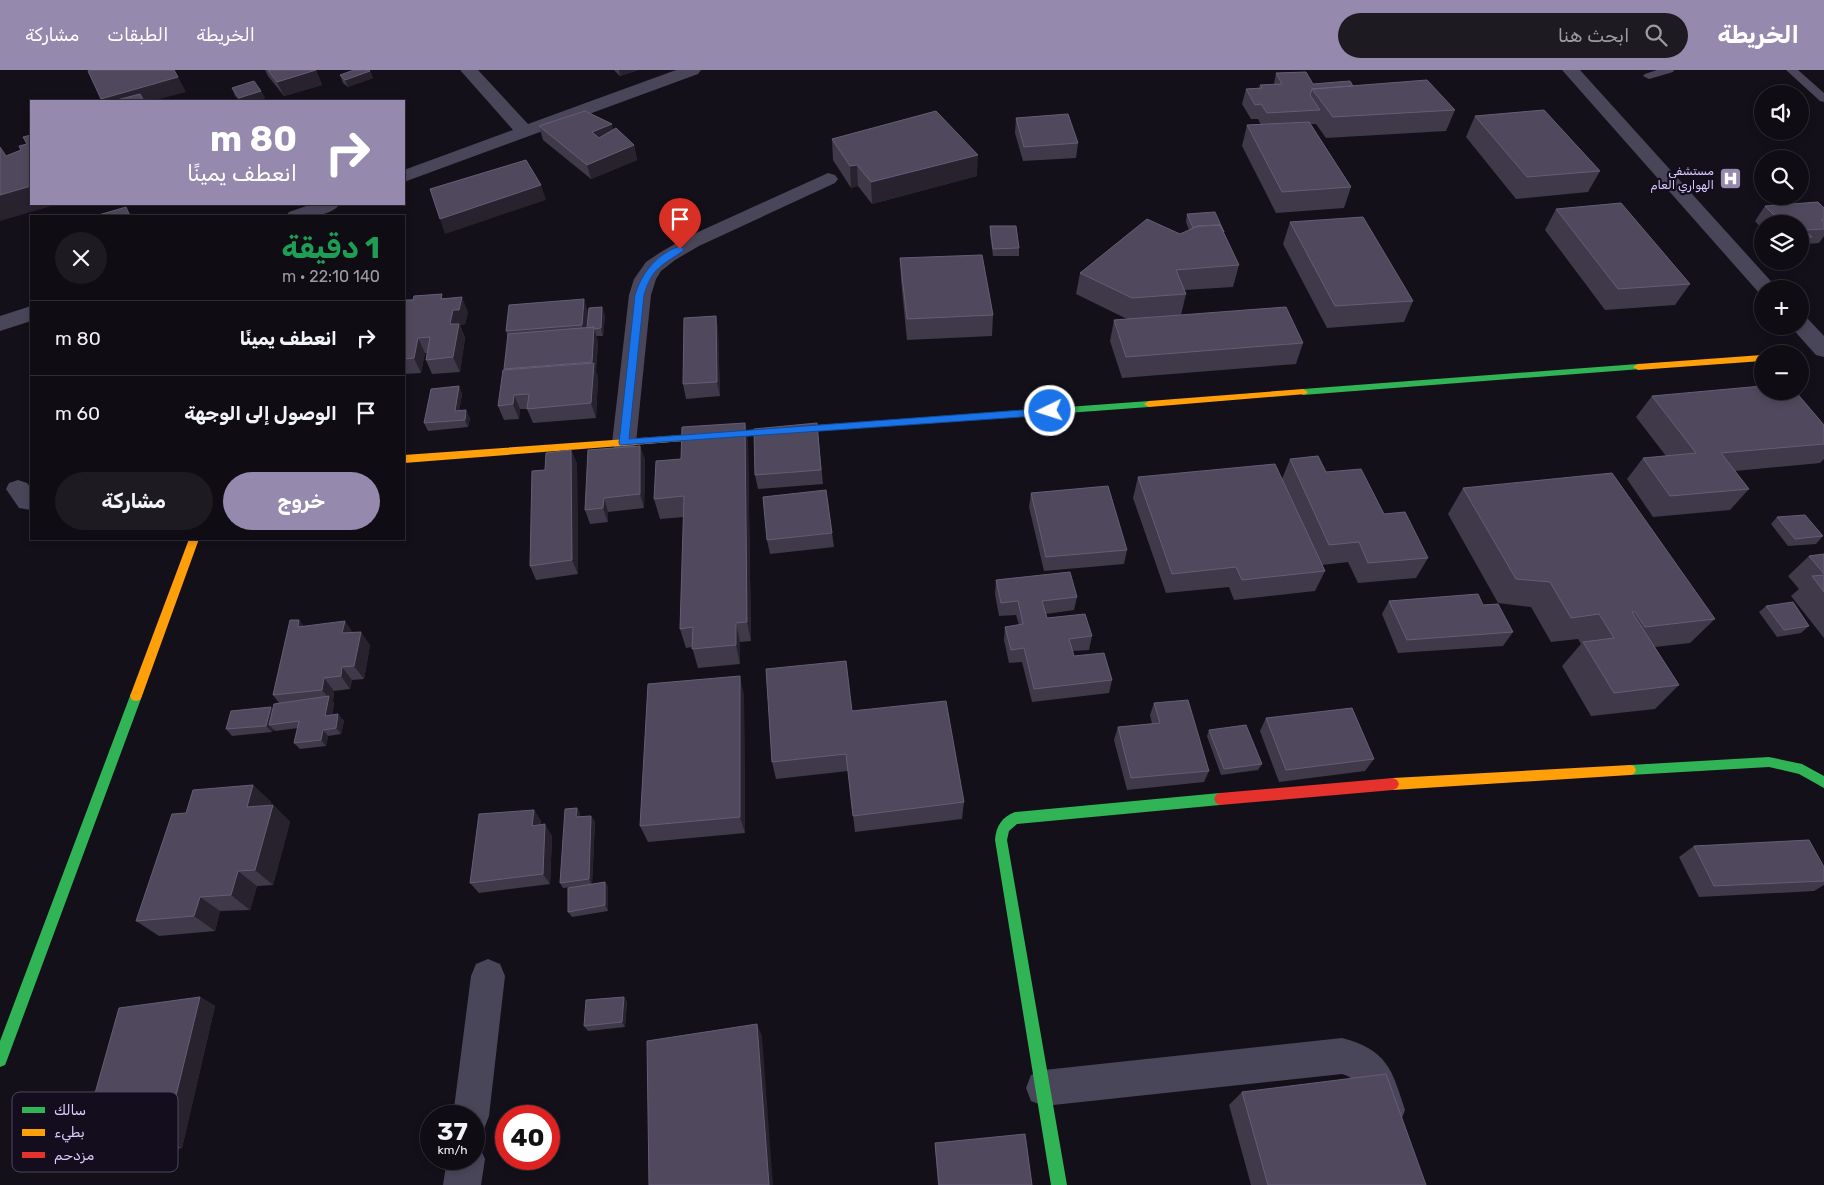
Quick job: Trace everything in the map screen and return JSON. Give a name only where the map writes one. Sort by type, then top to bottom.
[{"type":"street","points":[[468,70],[524,131]]},
{"type":"street","points":[[405,176],[692,70]]},
{"type":"street","points":[[1570,70],[1760,280]]},
{"type":"street","points":[[624,443],[640,295],[645,279],[653,267],[692,242],[828,179]]},
{"type":"street","points":[[299,215],[327,205]]},
{"type":"street","points":[[0,324],[30,313]]},
{"type":"street","points":[[1809,334],[1824,352]]},
{"type":"street","points":[[1809,354],[1824,352]]},
{"type":"street","points":[[405,460],[1754,359]]},
{"type":"street","points":[[0,1060],[194,540]]},
{"type":"street","points":[[1059,1185],[1001,840],[1001,829],[1005,823],[1016,818],[1402,784],[1769,762],[1802,769],[1824,782]]},
{"type":"street","points":[[472,1105],[488,976]]},
{"type":"street","points":[[1044,1088],[1342,1056],[1357,1058],[1368,1067],[1377,1079],[1397,1141]]},
{"type":"street","points":[[462,1185],[464,1170]]},
{"type":"lane","points":[[1649,76],[1669,70]]},
{"type":"lane","points":[[1791,70],[1824,99]]},
{"type":"building","points":[[174,70],[178,77],[101,99],[88,71]]},
{"type":"building","points":[[268,70],[316,70],[277,82]]},
{"type":"building","points":[[354,70],[370,71],[345,80],[340,75]]},
{"type":"building","points":[[1306,72],[1313,84],[1350,81],[1353,86],[1312,89],[1310,95],[1320,110],[1267,113],[1261,104],[1255,105],[1246,89],[1262,88],[1260,85],[1282,84],[1276,73]]},
{"type":"building","points":[[1427,80],[1455,110],[1333,117],[1312,89]]},
{"type":"building","points":[[254,81],[261,91],[239,98],[232,88]]},
{"type":"building","points":[[140,94],[143,100],[117,100]]},
{"type":"building","points":[[1544,110],[1600,171],[1527,177],[1475,116]]},
{"type":"building","points":[[585,111],[612,124],[592,132],[599,138],[616,128],[634,145],[587,165],[539,126]]},
{"type":"building","points":[[936,111],[978,155],[871,182],[857,165],[850,166],[832,139]]},
{"type":"building","points":[[1068,114],[1078,143],[1024,147],[1016,118]]},
{"type":"building","points":[[1309,122],[1351,187],[1282,192],[1247,125]]},
{"type":"building","points":[[30,135],[30,186],[0,195],[0,147],[6,156],[21,150],[19,146],[27,144],[23,137]]},
{"type":"building","points":[[526,160],[541,185],[440,219],[430,189]]},
{"type":"building","points":[[1818,202],[1824,208],[1824,220],[1821,220],[1824,222],[1824,229],[1809,230],[1809,215],[1774,215],[1765,206],[1809,205],[1809,203]]},
{"type":"building","points":[[1621,203],[1690,284],[1618,289],[1556,209]]},
{"type":"building","points":[[126,207],[130,215],[98,215]]},
{"type":"building","points":[[1215,212],[1224,232],[1220,225],[1193,228],[1187,214]]},
{"type":"building","points":[[1363,217],[1413,301],[1335,306],[1290,222]]},
{"type":"building","points":[[1147,219],[1180,234],[1198,226],[1220,225],[1239,265],[1176,270],[1186,294],[1132,298],[1080,273]]},
{"type":"building","points":[[990,226],[1016,226],[1019,248],[993,249]]},
{"type":"building","points":[[982,255],[993,315],[907,319],[900,258]]},
{"type":"building","points":[[442,294],[441,299],[462,297],[459,310],[453,310],[450,324],[459,324],[453,357],[426,360],[430,337],[418,338],[414,358],[405,359],[405,300],[413,300],[414,296]]},
{"type":"building","points":[[584,299],[582,325],[506,331],[509,305]]},
{"type":"building","points":[[602,307],[601,328],[587,328],[589,308]]},
{"type":"building","points":[[1286,307],[1303,343],[1126,357],[1114,320]]},
{"type":"building","points":[[716,316],[717,382],[683,384],[684,318]]},
{"type":"building","points":[[594,327],[592,362],[504,369],[508,334]]},
{"type":"building","points":[[594,363],[591,403],[527,409],[529,394],[514,395],[513,404],[498,406],[503,370]]},
{"type":"building","points":[[459,386],[455,411],[466,410],[465,420],[424,423],[431,389]]},
{"type":"building","points":[[1754,387],[1754,400],[1803,400],[1824,425],[1824,444],[1721,453],[1749,489],[1670,496],[1643,458],[1696,453],[1652,396]]},
{"type":"building","points":[[745,423],[747,622],[736,623],[736,645],[692,649],[693,627],[680,629],[684,496],[654,499],[656,461],[681,459],[682,427]]},
{"type":"building","points":[[817,423],[821,470],[755,475],[754,429]]},
{"type":"building","points":[[640,446],[640,494],[604,498],[603,508],[585,510],[588,450]]},
{"type":"building","points":[[571,450],[572,560],[530,566],[532,471],[545,470],[546,453]]},
{"type":"building","points":[[1318,456],[1326,472],[1361,469],[1384,514],[1405,512],[1428,558],[1368,563],[1359,542],[1329,545],[1290,459]]},
{"type":"building","points":[[1275,464],[1325,571],[1242,580],[1236,567],[1172,574],[1138,477]]},
{"type":"building","points":[[1612,473],[1715,619],[1645,627],[1635,612],[1632,612],[1679,685],[1614,693],[1583,642],[1614,638],[1599,614],[1571,618],[1550,582],[1516,579],[1463,488]]},
{"type":"building","points":[[1108,486],[1127,550],[1046,557],[1031,493]]},
{"type":"building","points":[[826,490],[832,533],[767,540],[763,497]]},
{"type":"building","points":[[1805,515],[1823,536],[1795,539],[1777,517]]},
{"type":"building","points":[[1824,554],[1824,574],[1809,556]]},
{"type":"building","points":[[1070,572],[1077,597],[1042,601],[1047,618],[1085,614],[1092,636],[1069,639],[1074,656],[1104,653],[1112,680],[1034,689],[1024,648],[1011,650],[1005,627],[1023,624],[1018,601],[1001,603],[996,580]]},
{"type":"building","points":[[1824,575],[1824,592],[1812,576]]},
{"type":"building","points":[[1478,594],[1483,605],[1498,604],[1513,632],[1407,640],[1389,601]]},
{"type":"building","points":[[1793,602],[1809,626],[1784,630],[1766,606]]},
{"type":"building","points":[[290,620],[299,620],[298,627],[345,621],[342,633],[361,632],[354,666],[342,667],[341,676],[324,678],[322,690],[273,695]]},
{"type":"building","points":[[846,661],[852,711],[946,701],[964,802],[853,816],[846,754],[772,762],[766,669]]},
{"type":"building","points":[[740,676],[740,817],[640,826],[648,684]]},
{"type":"building","points":[[329,696],[325,716],[338,714],[336,728],[323,730],[321,740],[294,743],[299,721],[269,725],[274,704]]},
{"type":"building","points":[[1188,700],[1209,771],[1131,778],[1118,727],[1160,723],[1154,703]]},
{"type":"building","points":[[271,707],[266,726],[226,729],[231,711]]},
{"type":"building","points":[[1352,708],[1374,759],[1286,770],[1266,718]]},
{"type":"building","points":[[1246,725],[1262,764],[1224,769],[1209,730]]},
{"type":"building","points":[[253,785],[247,807],[273,805],[255,870],[238,871],[231,895],[200,897],[194,916],[136,921],[172,814],[186,813],[193,790]]},
{"type":"building","points":[[577,808],[576,817],[591,816],[589,879],[560,883],[565,809]]},
{"type":"building","points":[[534,810],[532,826],[545,824],[543,874],[470,883],[479,814]]},
{"type":"building","points":[[1809,840],[1824,867],[1824,881],[1714,886],[1694,846]]},
{"type":"building","points":[[605,882],[605,905],[568,912],[568,888]]},
{"type":"building","points":[[200,997],[177,1092],[95,1092],[119,1008]]},
{"type":"building","points":[[624,997],[622,1022],[584,1026],[586,1000]]},
{"type":"building","points":[[757,1024],[769,1185],[649,1185],[647,1041]]},
{"type":"building","points":[[1386,1074],[1426,1185],[1268,1185],[1242,1092]]},
{"type":"building","points":[[1025,1134],[1032,1185],[939,1185],[935,1143]]},
{"type":"traffic: fast","points":[[1303,392],[1638,367]]},
{"type":"traffic: fast","points":[[697,437],[1149,404]]},
{"type":"traffic: fast","points":[[0,1060],[136,696]]},
{"type":"traffic: fast","points":[[1630,770],[1769,762],[1802,769],[1824,782]]},
{"type":"traffic: fast","points":[[1059,1185],[1001,840],[1003,830],[1006,824],[1015,818],[1220,799]]},
{"type":"traffic: slow","points":[[1638,367],[1754,359]]},
{"type":"traffic: slow","points":[[1149,404],[1303,392]]},
{"type":"traffic: slow","points":[[405,459],[697,437]]},
{"type":"traffic: slow","points":[[136,696],[194,540]]},
{"type":"traffic: slow","points":[[1393,784],[1630,770]]},
{"type":"traffic: jam","points":[[1220,799],[1393,784]]},
{"type":"place","name":"مستشفي الهواري العام","points":[[1730,178]]},
{"type":"route","points":[[680,249],[653,267],[645,279],[640,295],[624,443],[1050,411]]}]
